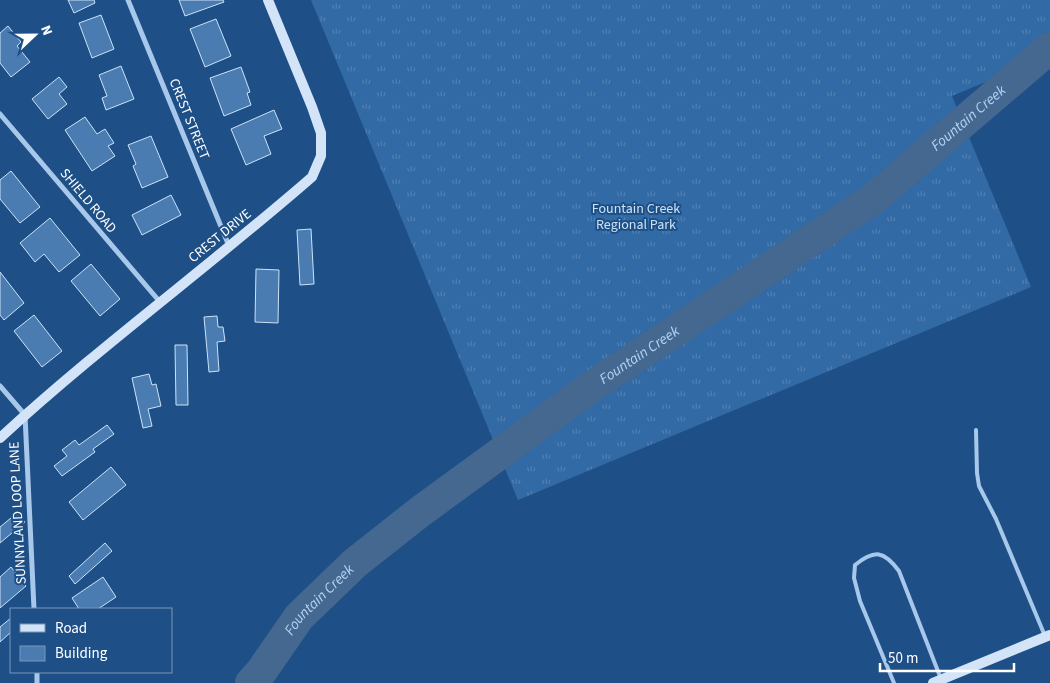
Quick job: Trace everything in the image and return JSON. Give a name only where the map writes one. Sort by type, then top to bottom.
[{"type":"street","name":"CREST STREET","points":[[128,0],[229,247]]},
{"type":"street","name":"CREST DRIVE","points":[[0,438],[160,302],[312,177],[320,156],[321,133],[268,0]]},
{"type":"street","name":"SHIELD ROAD","points":[[0,114],[160,302]]},
{"type":"street","points":[[0,386],[25,415]]},
{"type":"street","name":"SUNNYLAND LOOP LANE","points":[[25,415],[34,608]]},
{"type":"street","points":[[939,682],[1048,636]]},
{"type":"lane","points":[[976,430],[977,473],[980,486],[1048,636]]},
{"type":"lane","points":[[894,683],[860,601],[854,578],[855,565],[865,557],[877,554],[889,558],[899,571],[939,682]]},
{"type":"green space","name":"Fountain Creek Regional Park","points":[[311,0],[1050,0],[1050,55],[952,96],[1031,287],[518,500]]},
{"type":"building","points":[[68,0],[94,0],[95,3],[74,13]]},
{"type":"building","points":[[179,0],[223,0],[224,2],[185,16]]},
{"type":"building","points":[[101,15],[114,49],[92,58],[79,23]]},
{"type":"building","points":[[216,19],[231,56],[205,67],[190,29]]},
{"type":"building","points":[[8,26],[21,42],[17,46],[30,62],[11,77],[0,63],[0,33]]},
{"type":"building","points":[[121,66],[134,99],[106,110],[102,98],[107,96],[99,75]]},
{"type":"building","points":[[241,67],[250,92],[247,93],[251,105],[224,116],[210,78]]},
{"type":"building","points":[[59,77],[67,87],[59,94],[67,104],[48,119],[32,99]]},
{"type":"building","points":[[274,110],[282,129],[264,136],[271,154],[246,165],[231,129]]},
{"type":"building","points":[[85,117],[97,134],[105,129],[114,143],[108,146],[115,156],[92,171],[65,130]]},
{"type":"building","points":[[151,136],[168,177],[142,188],[133,166],[136,164],[128,145]]},
{"type":"building","points":[[11,171],[40,207],[20,223],[0,199],[0,180]]},
{"type":"building","points":[[171,195],[181,215],[142,235],[132,215]]},
{"type":"building","points":[[50,218],[80,255],[59,272],[44,254],[35,262],[20,243]]},
{"type":"building","points":[[311,229],[314,284],[300,285],[297,230]]},
{"type":"building","points":[[91,264],[120,299],[100,316],[71,281]]},
{"type":"building","points":[[256,269],[279,270],[278,323],[255,322]]},
{"type":"building","points":[[0,272],[24,303],[4,320],[0,315]]},
{"type":"building","points":[[34,315],[62,351],[42,367],[14,331]]},
{"type":"building","points":[[217,316],[218,327],[223,327],[225,341],[217,342],[219,371],[209,372],[204,317]]},
{"type":"building","points":[[175,345],[187,345],[188,405],[176,405]]},
{"type":"building","points":[[149,374],[152,385],[156,384],[161,406],[148,409],[152,426],[143,428],[132,378]]},
{"type":"building","points":[[107,425],[114,434],[93,449],[95,452],[62,476],[54,466],[67,456],[62,450],[75,440],[79,445]]},
{"type":"building","points":[[111,467],[126,485],[83,520],[69,502]]},
{"type":"building","points":[[17,513],[25,522],[0,543],[0,527]]},
{"type":"building","points":[[105,543],[112,551],[75,584],[69,576]]},
{"type":"building","points":[[11,567],[26,586],[0,608],[0,577]]},
{"type":"building","points":[[103,577],[116,597],[100,608],[78,608],[72,598]]},
{"type":"building","points":[[10,619],[10,633],[0,642],[0,627]]},
{"type":"waterway","name":"Fountain Creek","points":[[251,683],[261,672],[299,617],[355,563],[421,511],[588,389],[873,199],[1050,48]]}]
